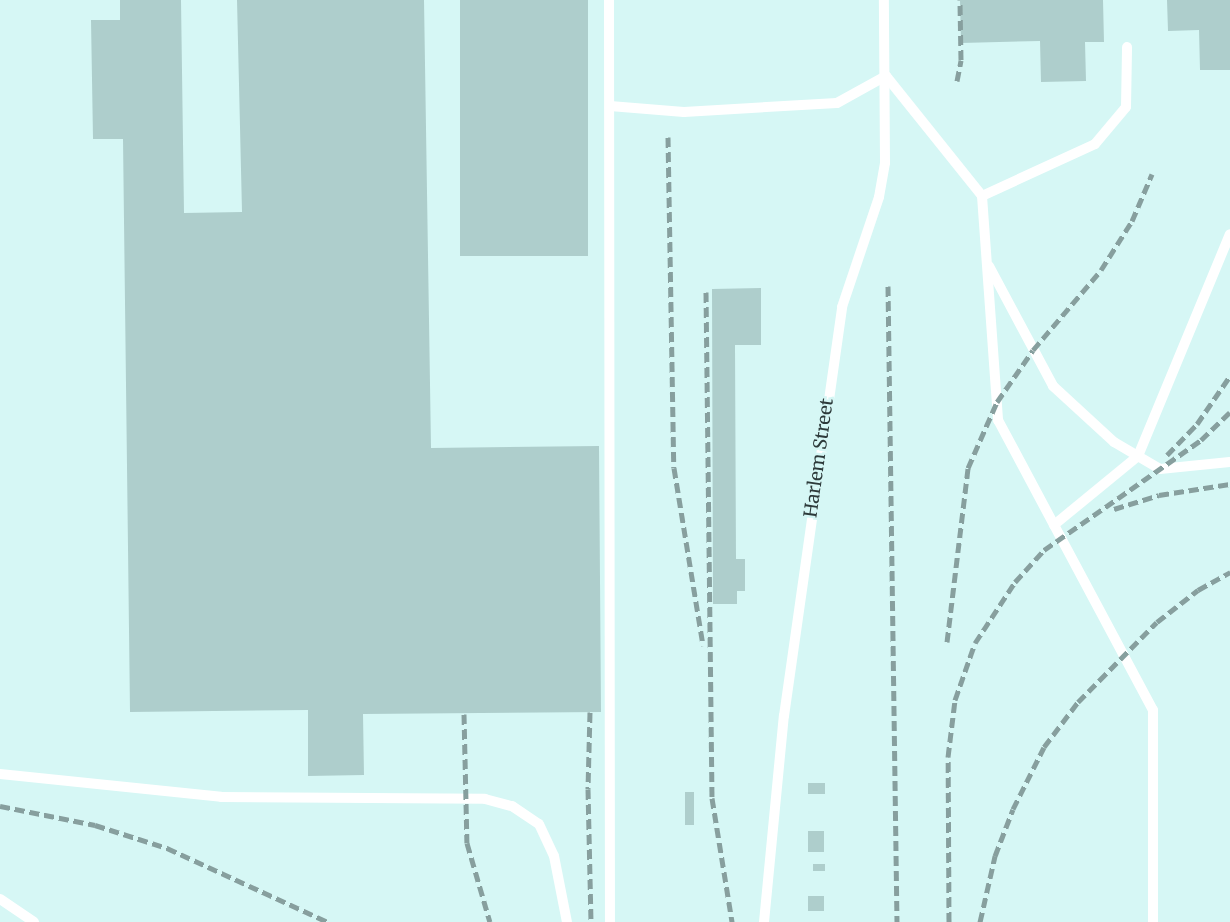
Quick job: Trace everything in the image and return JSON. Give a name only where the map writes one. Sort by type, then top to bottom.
[{"type":"lane","points":[[609,0],[610,922]]},
{"type":"lane","name":"Harlem Street","points":[[764,922],[783,716],[842,307],[879,197],[887,134],[884,0]]},
{"type":"lane","points":[[982,197],[1095,144],[1126,107],[1127,47]]},
{"type":"lane","points":[[610,106],[711,111],[836,103],[886,76],[982,197],[998,420],[1153,710],[1153,922]]},
{"type":"lane","points":[[1054,525],[1138,456],[1230,234]]},
{"type":"lane","points":[[987,262],[1053,386],[1114,442],[1160,469],[1230,462]]},
{"type":"lane","points":[[0,774],[221,797],[485,799],[512,806],[539,824],[554,856],[567,922]]},
{"type":"lane","points":[[0,899],[34,922]]},
{"type":"building","points":[[120,0],[181,0],[184,213],[242,212],[237,0],[424,0],[431,448],[599,446],[601,712],[363,714],[364,775],[308,776],[308,710],[130,712],[123,139],[93,139],[91,20],[120,20]]},
{"type":"building","points":[[460,0],[588,0],[588,256],[460,256]]},
{"type":"building","points":[[960,0],[1103,0],[1104,42],[1085,42],[1086,81],[1041,82],[1040,41],[961,43]]},
{"type":"building","points":[[1167,0],[1230,0],[1230,70],[1200,70],[1199,30],[1168,31]]},
{"type":"building","points":[[761,288],[761,345],[735,345],[736,559],[745,559],[745,591],[737,591],[737,604],[713,604],[712,289]]},
{"type":"building","points":[[808,783],[825,783],[825,794],[808,794]]},
{"type":"building","points":[[685,792],[694,792],[694,825],[685,825]]},
{"type":"building","points":[[808,831],[824,831],[824,852],[808,852]]},
{"type":"building","points":[[813,864],[825,864],[825,871],[813,871]]},
{"type":"building","points":[[808,896],[824,896],[824,911],[808,911]]},
{"type":"railway","points":[[957,81],[961,60],[960,0]]},
{"type":"railway","points":[[668,137],[674,468],[703,646]]},
{"type":"railway","points":[[947,642],[968,468],[997,402],[1033,350],[1101,270],[1132,221],[1152,174]]},
{"type":"railway","points":[[888,286],[897,922]]},
{"type":"railway","points":[[706,292],[712,798],[732,922]]},
{"type":"railway","points":[[1167,455],[1197,424],[1230,376]]},
{"type":"railway","points":[[949,922],[948,757],[955,700],[975,643],[1015,582],[1044,550],[1201,440],[1230,412]]},
{"type":"railway","points":[[1114,509],[1159,495],[1230,484]]},
{"type":"railway","points":[[980,922],[995,856],[1013,809],[1044,747],[1078,702],[1157,622],[1198,590],[1230,572]]},
{"type":"railway","points":[[590,712],[588,789],[591,922]]},
{"type":"railway","points":[[464,714],[467,843],[490,922]]},
{"type":"railway","points":[[0,806],[95,825],[167,848],[328,922]]}]
